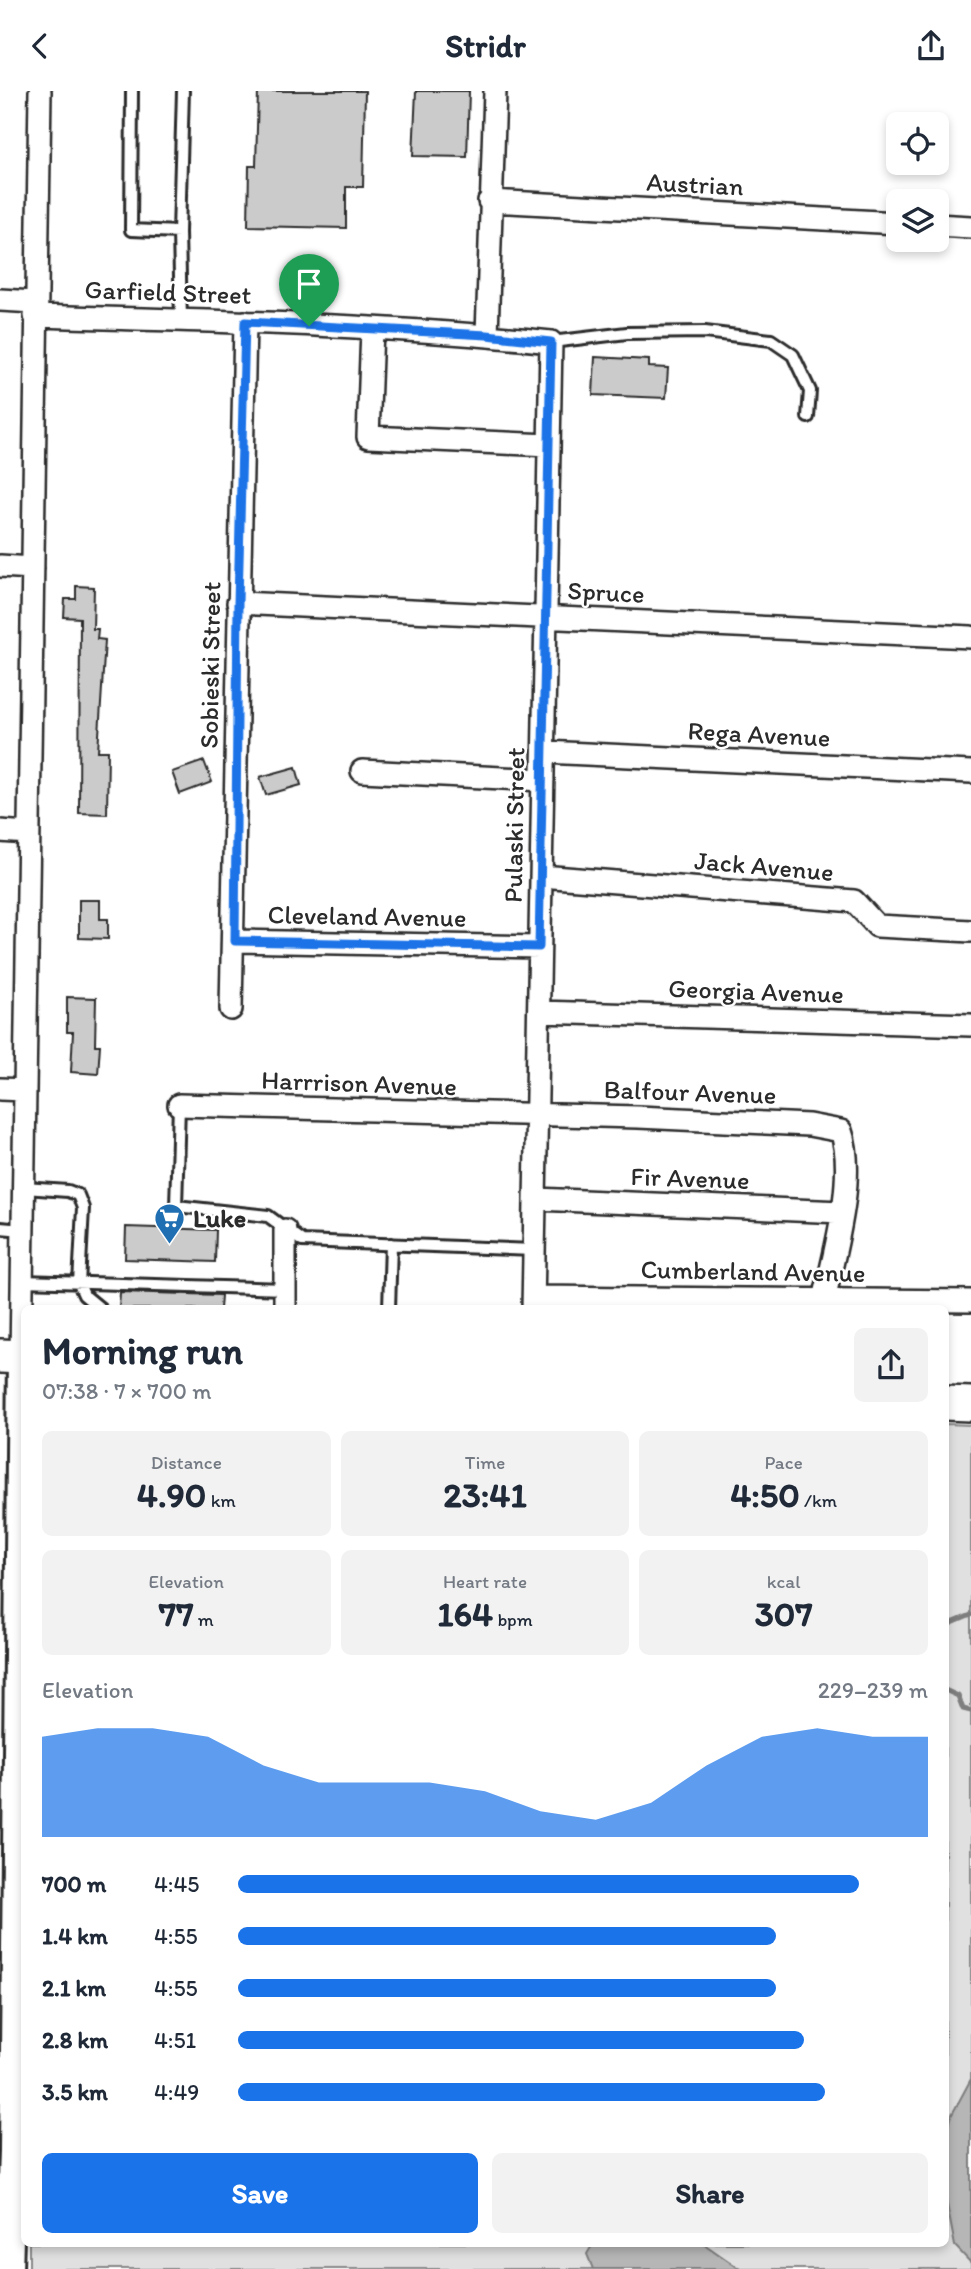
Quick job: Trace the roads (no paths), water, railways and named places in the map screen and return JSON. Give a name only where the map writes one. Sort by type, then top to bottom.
[{"type":"main road","points":[[949,1403],[971,1404]]},
{"type":"street","points":[[9,2269],[17,2227],[6,2151],[6,1979],[13,1910],[11,1762],[15,1356],[22,1281],[24,1188],[40,91]]},
{"type":"street","points":[[487,335],[489,201],[495,91]]},
{"type":"street","name":"Austrian","points":[[489,201],[886,222]]},
{"type":"street","points":[[949,226],[971,227]]},
{"type":"street","name":"Garfield Street","points":[[0,300],[35,309],[181,321],[487,335],[551,342]]},
{"type":"street","name":"Sobieski Street","points":[[231,1009],[235,941],[238,603],[245,322]]},
{"type":"street","points":[[372,329],[368,437],[549,445]]},
{"type":"street","name":"Pulaski Street","points":[[534,1303],[551,342]]},
{"type":"street","points":[[0,566],[33,568]]},
{"type":"street","name":"Spruce","points":[[238,603],[971,637]]},
{"type":"street","name":"Rega Avenue","points":[[544,752],[971,772]]},
{"type":"street","points":[[362,771],[543,779]]},
{"type":"street","points":[[0,831],[28,833]]},
{"type":"street","name":"Jack Avenue","points":[[541,876],[854,901],[877,926],[971,931]]},
{"type":"street","name":"Cleveland Avenue","points":[[235,941],[539,947]]},
{"type":"street","name":"Georgia Avenue","points":[[539,1012],[971,1025]]},
{"type":"street","points":[[0,1089],[25,1090]]},
{"type":"street","name":"Harrrison Avenue","points":[[179,1105],[537,1116]]},
{"type":"street","name":"Balfour Avenue","points":[[537,1116],[638,1117],[809,1125],[841,1132],[847,1147],[842,1212]]},
{"type":"street","name":"Fir Avenue","points":[[536,1199],[842,1212]]},
{"type":"street","points":[[824,1300],[842,1212]]},
{"type":"street","points":[[285,1230],[285,1299]]},
{"type":"street","name":"Cumberland Avenue","points":[[534,1303],[971,1301]]},
{"type":"lane","points":[[132,91],[131,230],[179,232]]},
{"type":"lane","points":[[181,321],[179,232],[183,91]]},
{"type":"lane","points":[[551,342],[627,333],[705,332],[771,339],[793,355],[810,391],[808,417]]},
{"type":"lane","points":[[179,1105],[176,1206],[268,1216],[302,1241],[535,1250]]},
{"type":"lane","points":[[24,1188],[68,1191],[78,1195],[83,1208],[79,1284],[84,1295],[96,1305]]},
{"type":"lane","points":[[0,1228],[23,1230]]},
{"type":"lane","points":[[389,1305],[391,1244]]},
{"type":"lane","points":[[22,1281],[285,1299]]},
{"type":"waterway","points":[[949,1624],[971,1615]]},
{"type":"waterway","points":[[949,1692],[958,1696],[963,1709],[971,1711]]},
{"type":"place","name":"Luke","points":[[170,1245]]}]
